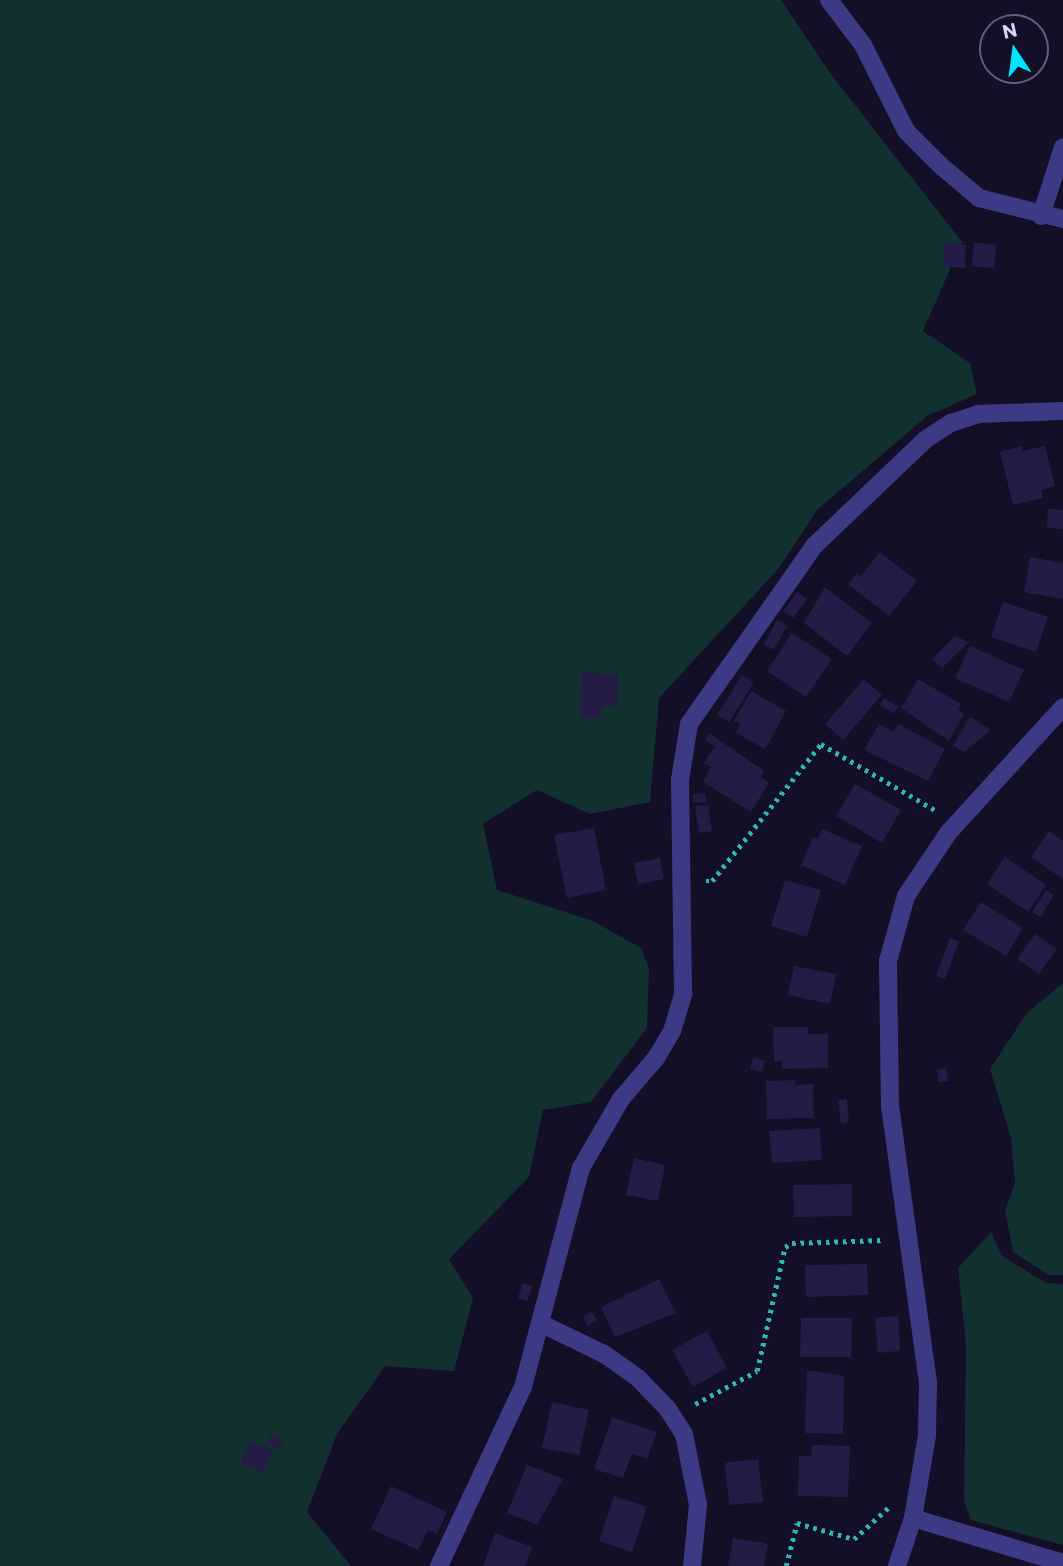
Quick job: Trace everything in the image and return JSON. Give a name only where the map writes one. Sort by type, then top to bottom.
[{"type":"street","points":[[829,0],[863,45],[906,131],[931,156],[979,198],[1041,216],[1063,219]]},
{"type":"street","points":[[1041,216],[1063,147]]},
{"type":"street","points":[[439,1566],[513,1414],[542,1324],[563,1224],[581,1168],[607,1120],[656,1059],[671,1031],[683,994],[680,780],[689,724],[814,546],[926,439],[951,423],[978,414],[1063,411]]},
{"type":"street","points":[[897,1566],[914,1510],[926,1435],[928,1383],[911,1239],[890,1107],[888,961],[906,896],[957,823],[1063,708]]},
{"type":"street","points":[[542,1324],[604,1353],[638,1378],[672,1416],[684,1434],[693,1464],[698,1505],[692,1566]]},
{"type":"street","points":[[914,1510],[1063,1563]]},
{"type":"path","points":[[680,883],[712,881],[821,744],[957,823]]},
{"type":"path","points":[[672,1416],[757,1371],[785,1247],[792,1243],[911,1239]]},
{"type":"path","points":[[786,1566],[797,1523],[854,1539],[892,1505],[914,1510]]},
{"type":"green space","points":[[0,0],[781,0],[830,73],[962,242],[923,331],[970,363],[977,394],[927,416],[817,510],[779,568],[659,698],[650,802],[590,814],[537,790],[483,824],[497,890],[593,921],[641,948],[649,968],[647,1028],[591,1102],[543,1110],[529,1177],[449,1259],[473,1298],[454,1371],[385,1366],[337,1434],[307,1512],[351,1566],[0,1566]]},
{"type":"green space","points":[[1063,983],[1063,1275],[1049,1275],[1013,1252],[1005,1211],[1015,1183],[1011,1138],[990,1069],[1027,1013]]},
{"type":"green space","points":[[991,1232],[1002,1256],[1046,1283],[1063,1284],[1063,1545],[971,1520],[964,1501],[966,1345],[958,1268]]},
{"type":"building","points":[[945,242],[966,245],[965,268],[943,266]]},
{"type":"building","points":[[974,242],[996,245],[994,268],[972,266]]},
{"type":"building","points":[[1022,446],[1023,451],[1045,446],[1055,486],[1041,490],[1043,498],[1013,505],[1000,452]]},
{"type":"building","points":[[1048,509],[1063,510],[1063,529],[1047,528]]},
{"type":"building","points":[[880,552],[917,581],[889,616],[848,584],[857,573],[861,576]]},
{"type":"building","points":[[1030,557],[1063,563],[1063,599],[1024,592]]},
{"type":"building","points":[[825,587],[872,623],[847,656],[804,623]]},
{"type":"building","points":[[797,592],[807,599],[793,618],[783,611]]},
{"type":"building","points":[[1003,602],[1048,617],[1036,652],[991,637]]},
{"type":"building","points":[[777,620],[787,626],[774,650],[764,644]]},
{"type":"building","points":[[792,633],[832,659],[806,697],[767,671]]},
{"type":"building","points":[[955,636],[969,642],[942,668],[932,659]]},
{"type":"building","points":[[970,646],[1024,670],[1009,702],[955,678]]},
{"type":"building","points":[[582,673],[618,674],[617,706],[602,706],[601,718],[581,718]]},
{"type":"building","points":[[742,675],[754,682],[729,722],[717,715]]},
{"type":"building","points":[[864,679],[882,695],[843,740],[825,724]]},
{"type":"building","points":[[918,679],[961,704],[958,710],[964,714],[949,741],[901,708]]},
{"type":"building","points":[[751,691],[786,711],[765,749],[736,733],[740,724],[734,721]]},
{"type":"building","points":[[884,698],[898,706],[894,714],[880,705]]},
{"type":"building","points":[[970,717],[991,730],[964,752],[953,746]]},
{"type":"building","points":[[879,724],[894,732],[898,724],[945,749],[928,781],[864,750]]},
{"type":"building","points":[[709,733],[764,771],[761,777],[769,783],[751,812],[703,782],[711,767],[704,763],[715,746],[705,740]]},
{"type":"building","points":[[855,784],[901,810],[882,843],[836,816]]},
{"type":"building","points":[[705,793],[707,802],[693,803],[693,794]]},
{"type":"building","points":[[708,805],[712,831],[699,833],[695,806]]},
{"type":"building","points":[[594,828],[606,890],[567,898],[554,835]]},
{"type":"building","points":[[822,829],[862,846],[845,885],[801,865],[813,837],[818,839]]},
{"type":"building","points":[[1049,831],[1063,841],[1063,879],[1031,857]]},
{"type":"building","points":[[1005,857],[1046,885],[1028,912],[987,884]]},
{"type":"building","points":[[660,858],[664,879],[638,884],[634,863]]},
{"type":"building","points":[[785,880],[821,890],[807,937],[771,926]]},
{"type":"building","points":[[1046,890],[1054,895],[1041,917],[1032,912]]},
{"type":"building","points":[[981,902],[1023,928],[1006,956],[963,930]]},
{"type":"building","points":[[1035,934],[1057,949],[1039,974],[1017,959]]},
{"type":"building","points":[[950,938],[959,942],[945,979],[936,976]]},
{"type":"building","points":[[794,966],[836,974],[830,1004],[788,995]]},
{"type":"building","points":[[773,1027],[808,1027],[808,1034],[828,1034],[828,1068],[782,1069],[782,1061],[774,1062]]},
{"type":"building","points":[[753,1057],[765,1061],[762,1072],[750,1069]]},
{"type":"building","points":[[946,1068],[948,1081],[938,1082],[937,1070]]},
{"type":"building","points":[[795,1080],[795,1085],[813,1084],[814,1118],[767,1119],[766,1081]]},
{"type":"building","points":[[847,1099],[849,1122],[841,1123],[838,1100]]},
{"type":"building","points":[[820,1128],[822,1160],[772,1163],[769,1131]]},
{"type":"building","points":[[634,1158],[665,1165],[658,1201],[626,1195]]},
{"type":"building","points":[[852,1184],[852,1216],[794,1217],[793,1185]]},
{"type":"building","points":[[867,1264],[868,1295],[806,1297],[805,1265]]},
{"type":"building","points":[[659,1279],[676,1313],[615,1337],[601,1307]]},
{"type":"building","points":[[523,1283],[532,1286],[527,1301],[518,1298]]},
{"type":"building","points":[[591,1311],[597,1320],[588,1326],[583,1317]]},
{"type":"building","points":[[898,1316],[900,1351],[878,1353],[875,1318]]},
{"type":"building","points":[[801,1318],[852,1318],[851,1357],[800,1357]]},
{"type":"building","points":[[707,1331],[727,1368],[693,1387],[672,1350]]},
{"type":"building","points":[[807,1370],[844,1376],[843,1434],[805,1433]]},
{"type":"building","points":[[552,1402],[589,1410],[579,1455],[542,1448]]},
{"type":"building","points":[[612,1417],[657,1432],[647,1459],[632,1454],[623,1478],[594,1469]]},
{"type":"building","points":[[271,1435],[283,1441],[278,1448],[266,1443]]},
{"type":"building","points":[[251,1441],[273,1450],[263,1472],[241,1463]]},
{"type":"building","points":[[812,1445],[850,1446],[848,1497],[798,1496],[799,1456],[811,1456]]},
{"type":"building","points":[[758,1459],[763,1502],[729,1505],[725,1463]]},
{"type":"building","points":[[527,1465],[563,1479],[537,1525],[507,1513]]},
{"type":"building","points":[[391,1486],[447,1512],[437,1534],[428,1530],[418,1550],[371,1529]]},
{"type":"building","points":[[614,1496],[647,1507],[632,1552],[599,1541]]},
{"type":"building","points":[[495,1533],[532,1547],[525,1566],[483,1566]]},
{"type":"building","points":[[733,1538],[768,1544],[764,1566],[728,1566]]}]
